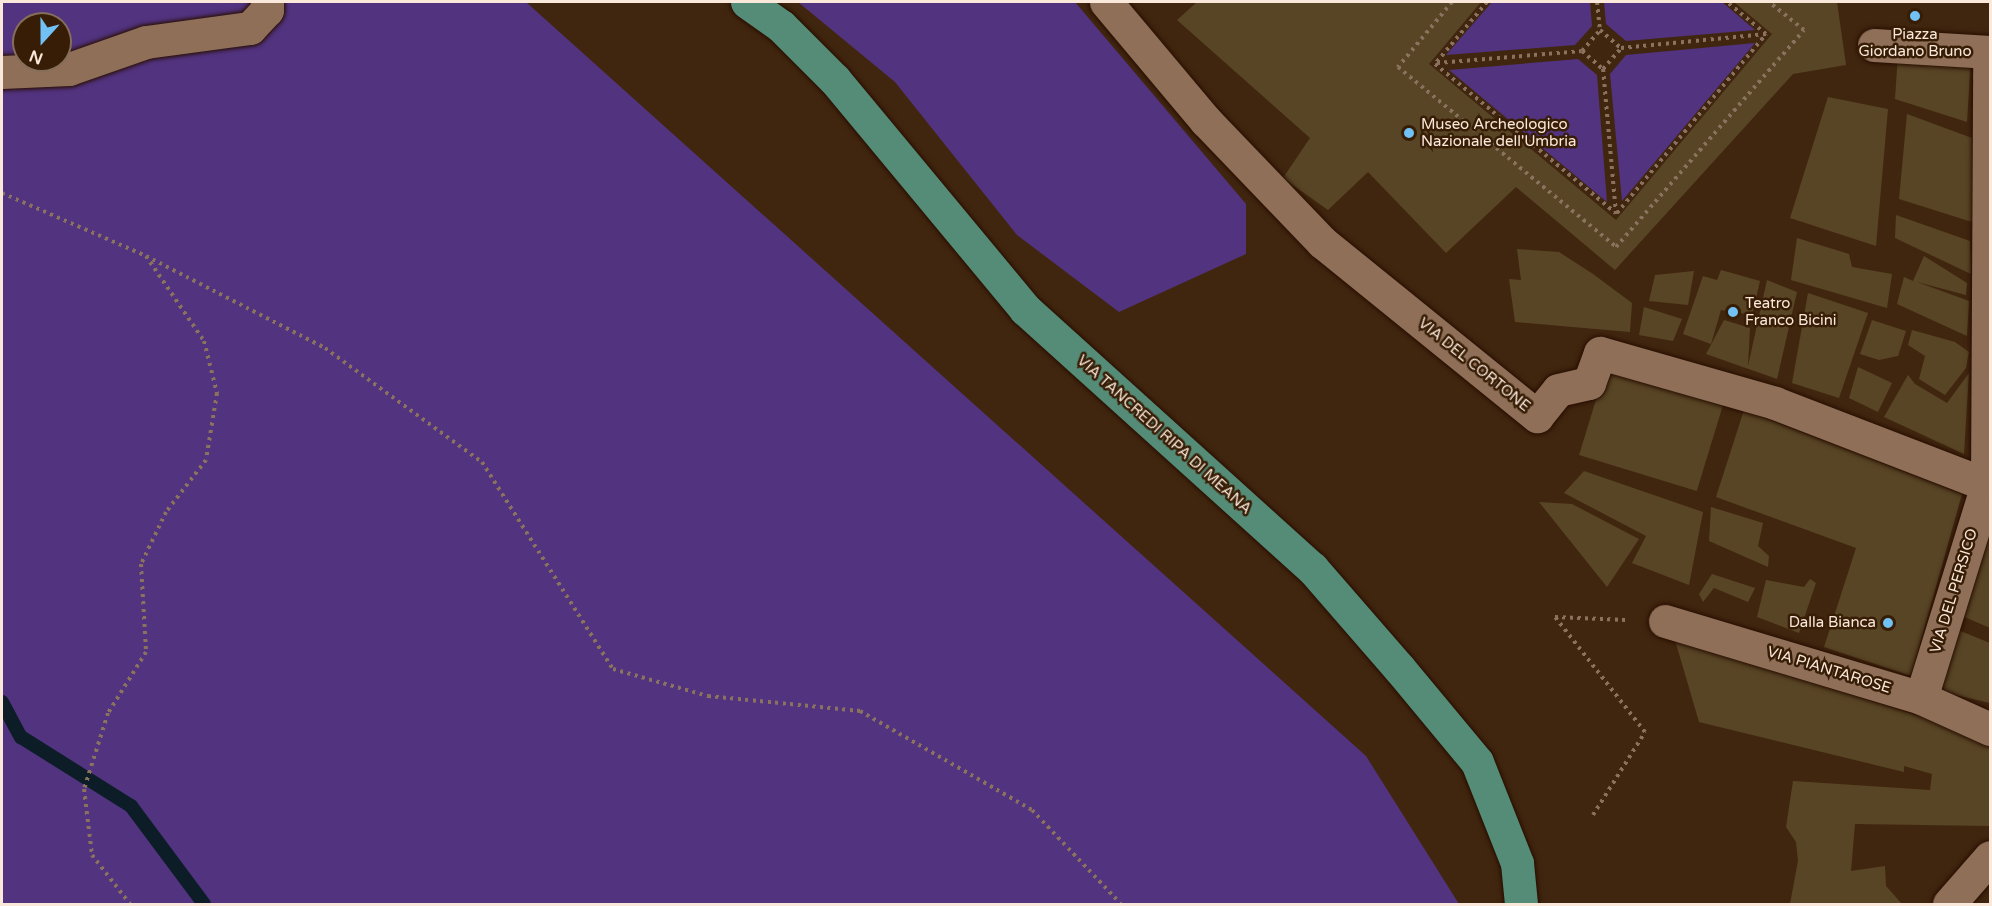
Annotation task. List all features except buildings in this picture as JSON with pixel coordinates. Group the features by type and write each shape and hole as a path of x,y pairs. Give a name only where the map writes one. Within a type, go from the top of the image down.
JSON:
{"main road":[{"name":"VIA TANCREDI RIPA DI MEANA","path":"747,2 781,26 834,80 1025,309 1312,568 1399,668 1477,762 1516,863 1521,904"}],"street":[{"path":"2,72 69,69 146,42 250,28 267,9 267,2"},
{"name":"VIA DEL CORTONE","path":"1106,2 1206,121 1322,242 1538,416 1558,390 1589,383 1600,353 1775,404 1989,485"},
{"path":"1874,45 1990,52"},
{"name":"VIA DEL PERSICO","path":"1921,698 1989,485 1990,52"},
{"name":"VIA PIANTAROSE","path":"1665,621 1921,698 1990,729"},
{"path":"1949,904 1990,857"}],"path":[{"path":"1452,2 1398,67 1616,247 1804,30 1769,2"},
{"path":"1435,64 1487,2"},
{"path":"1597,2 1600,30 1621,48"},
{"path":"1727,2 1766,34"},
{"path":"1435,64 1582,51 1600,30"},
{"path":"1616,214 1691,127 1766,34"},
{"path":"1603,69 1621,48 1766,34"},
{"path":"1582,51 1603,69 1616,214"},
{"path":"1435,64 1616,214"},
{"path":"2,193 146,256 325,348 482,462 613,669 708,696 860,711 1032,810 1121,904"},
{"path":"130,904 92,855 84,789 108,713 147,652 141,564 166,512 206,460 217,393 204,340 146,256"},
{"path":"1593,815 1645,732 1555,617 1665,621"}],"shaded area":[{"path":"2,2 526,2 1366,756 1459,904 2,904"},
{"path":"798,2 1075,2 1246,204 1246,254 1119,312 1017,235 895,82"},
{"path":"1492,2 1590,2 1592,26 1575,45 1446,55"},
{"path":"1604,2 1722,2 1755,30 1626,41 1606,24"},
{"path":"1755,43 1622,201 1610,74 1626,55"},
{"path":"1578,59 1597,75 1607,202 1449,70"}],"waterway":[{"path":"2,702 21,737 131,806 204,904"}],"place":[{"name":"Piazza Giordano Bruno","path":"1915,16"},
{"name":"Museo Archeologico Nazionale dell'Umbria","path":"1409,133"},
{"name":"Teatro Franco Bicini","path":"1733,312"},
{"name":"Dalla Bianca","path":"1888,623"}]}
